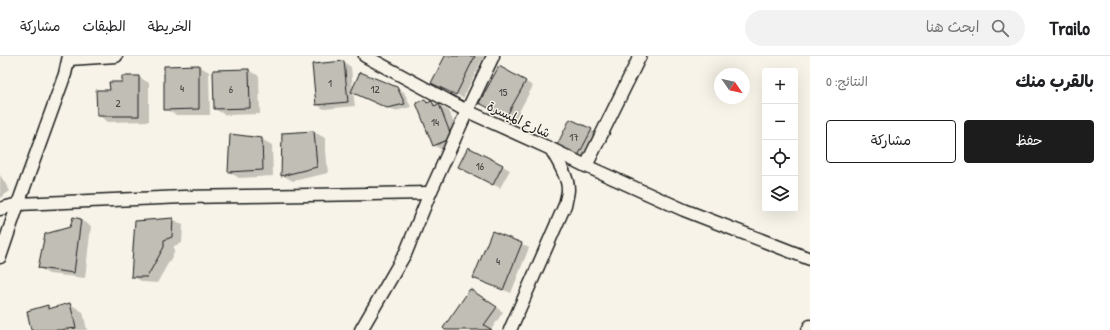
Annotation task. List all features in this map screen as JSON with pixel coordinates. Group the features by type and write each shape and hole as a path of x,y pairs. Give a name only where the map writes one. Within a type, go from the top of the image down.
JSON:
{"street":[{"path":"0,257 51,115 65,74 69,57 116,56"},
{"name":"شارع الميسرة","path":"366,56 467,111 551,149 558,162 565,176 568,189 564,205 510,330"},
{"path":"361,330 406,252 430,193 493,56"},
{"path":"586,166 640,56"},
{"path":"551,149 684,210 810,259"},
{"path":"0,209 18,204 184,197 430,193"},
{"path":"808,330 810,326"}],"building":[{"path":"445,56 475,56 456,95 431,83"},
{"path":"344,61 348,102 316,105 312,64"},
{"path":"199,65 199,109 164,110 164,66"},
{"path":"499,66 526,81 506,117 479,103"},
{"path":"249,69 250,108 214,109 213,70"},
{"path":"360,72 397,87 405,104 387,108 351,92"},
{"path":"122,76 139,76 139,116 97,116 96,90 110,90 109,82 122,82"},
{"path":"425,99 427,103 432,101 434,106 439,104 452,138 433,146 416,103"},
{"path":"570,119 592,129 578,156 557,145"},
{"path":"314,131 317,167 281,176 282,133"},
{"path":"230,134 262,138 263,170 228,172"},
{"path":"468,147 503,165 493,185 458,167"},
{"path":"73,217 81,219 74,273 38,268 45,234 70,227"},
{"path":"173,218 172,237 164,240 164,247 147,277 131,277 135,221"},
{"path":"492,231 522,243 503,290 473,278"},
{"path":"470,289 497,307 484,325 492,330 445,330 443,328"},
{"path":"70,303 76,328 60,330 31,330 27,311 48,305 48,309"}]}
